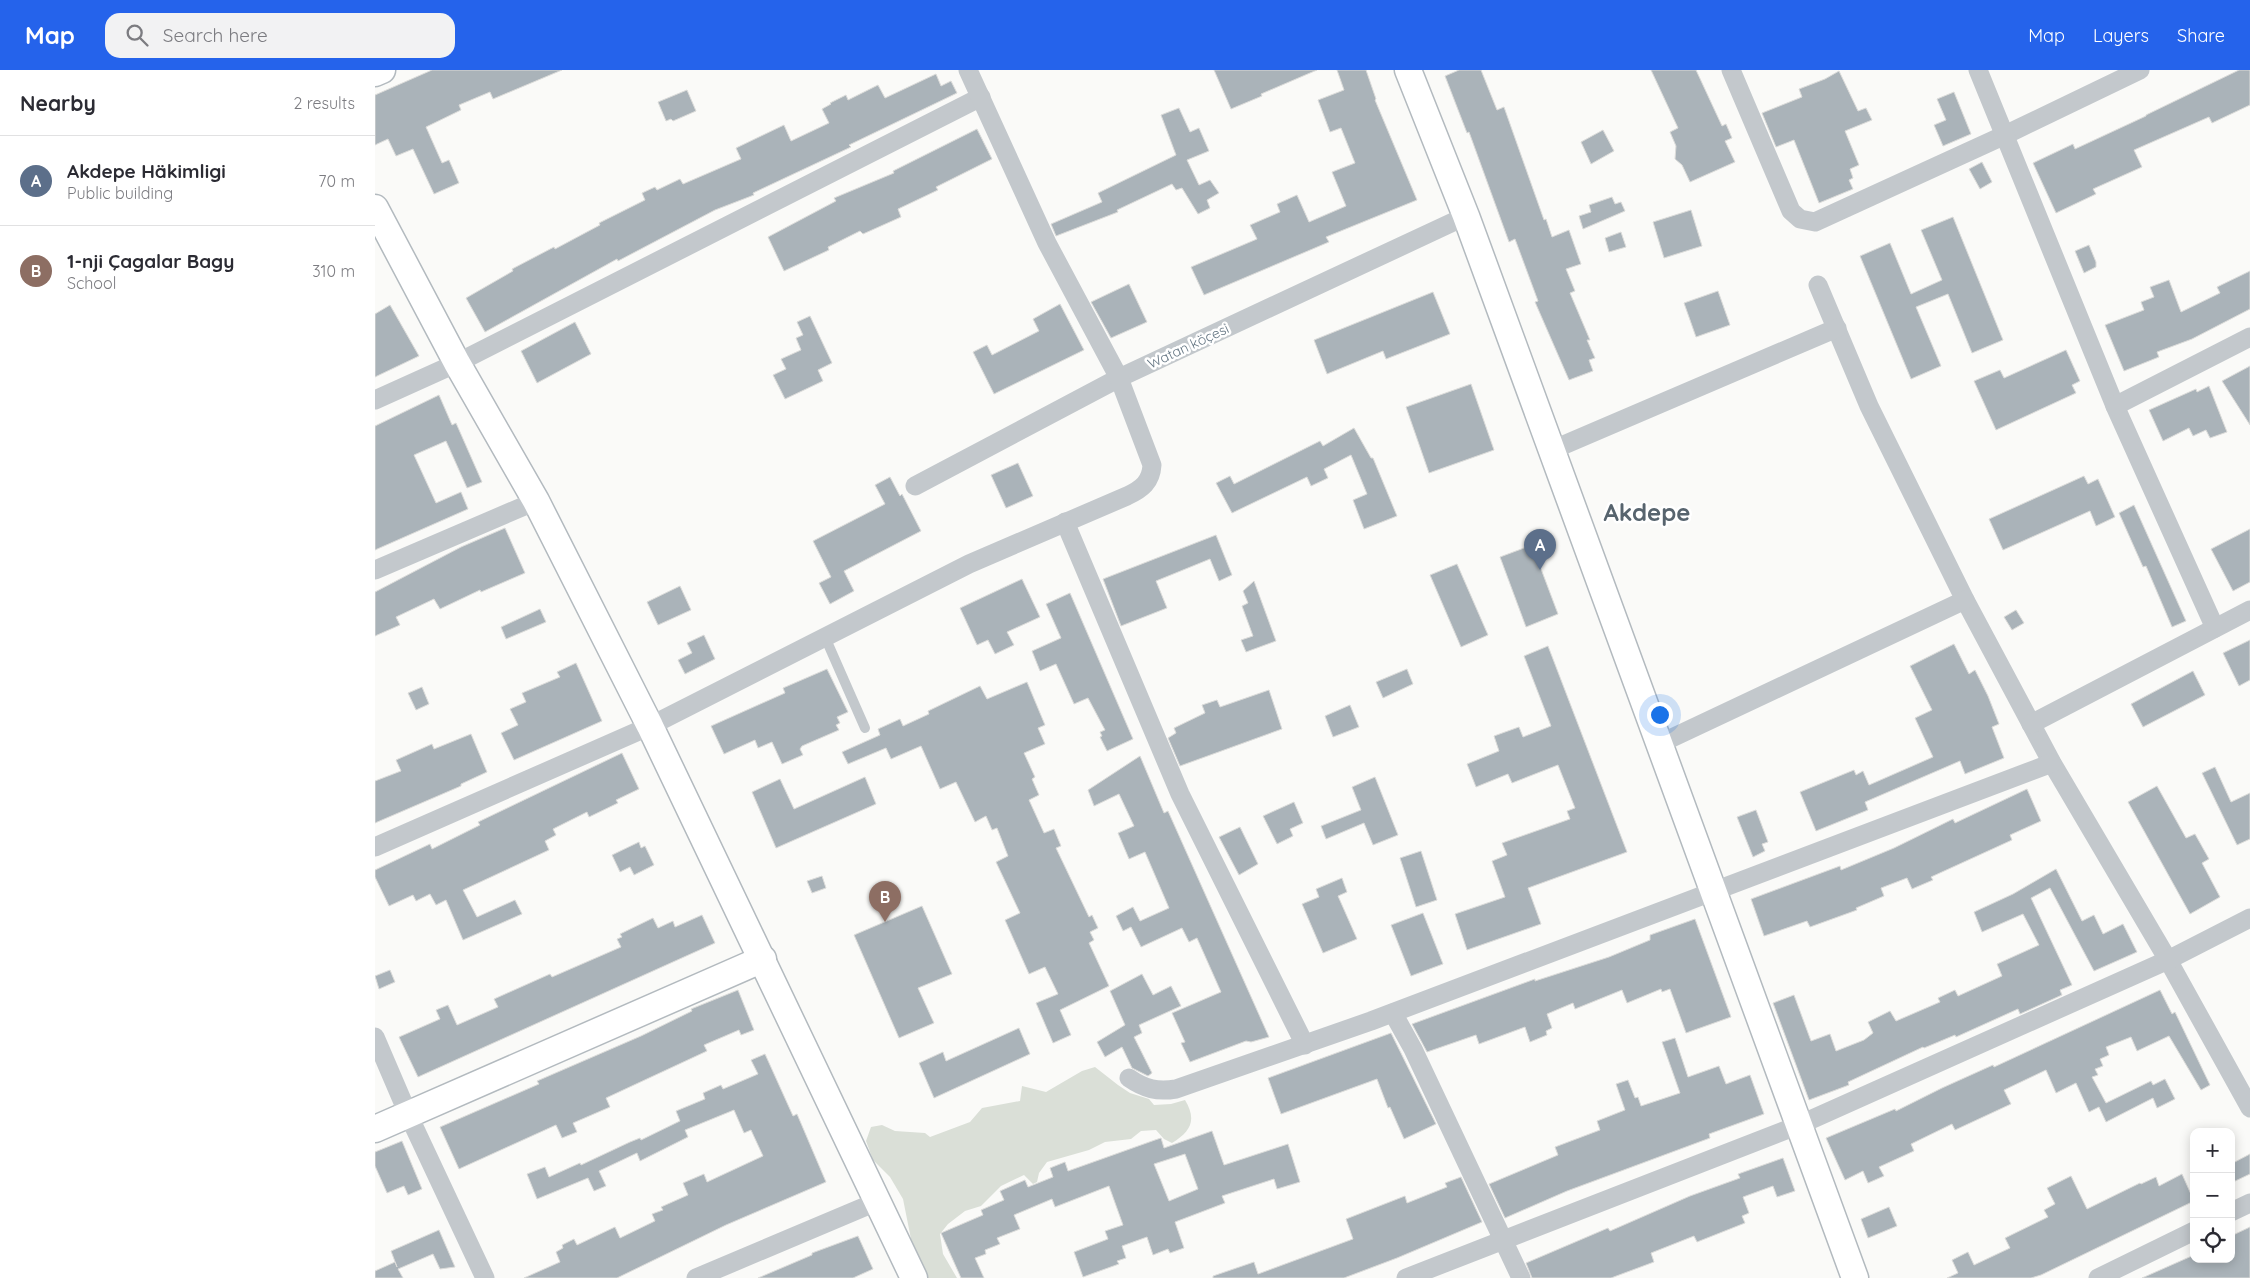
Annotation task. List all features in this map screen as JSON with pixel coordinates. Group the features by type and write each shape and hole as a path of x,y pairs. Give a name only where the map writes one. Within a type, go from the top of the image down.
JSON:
{"street":[{"path":"375,73 382,70"},
{"path":"375,847 649,726 969,564 1138,491 1145,485 1151,476 1152,465 1119,378 1047,244 968,70"},
{"path":"1408,70 1466,216 1855,1278"},
{"path":"1731,70 1791,211 1800,219 1815,222 2005,135 2140,70"},
{"path":"1978,70 2115,406 2215,628"},
{"path":"375,400 457,363 981,97"},
{"path":"375,208 457,363 537,501 763,960 876,1202 914,1278"},
{"name":"Watan köçesi","path":"915,486 1119,378 1466,216"},
{"path":"1818,285 1869,406 1965,600 2052,763 2167,960 2250,1108"},
{"path":"1552,450 1837,328"},
{"path":"2115,406 2250,337"},
{"path":"375,570 537,501"},
{"path":"1065,522 1180,794 1305,1045"},
{"path":"1659,744 1965,600"},
{"path":"2031,724 2250,610"},
{"path":"1129,1078 1145,1088 1162,1092 1177,1089 1393,1013 2052,763"},
{"path":"1406,1278 1799,1125 2167,960 2250,918"},
{"path":"375,1129 763,960"},
{"path":"1393,1013 1413,1049 1521,1278"},
{"path":"375,1037 408,1114 485,1278"},
{"path":"697,1278 876,1202"},
{"path":"2235,1210 2250,1203"},
{"path":"2098,1278 2190,1232"}],"lane":[{"path":"825,637 865,728"}],"shaded area":[{"path":"1095,1067 1130,1093 1149,1099 1154,1105 1171,1104 1185,1100 1191,1113 1188,1129 1179,1139 1172,1143 1164,1139 1156,1130 1141,1131 1131,1139 1105,1142 1089,1150 1047,1162 1039,1173 1037,1182 1033,1184 1024,1175 1001,1186 981,1206 965,1211 948,1224 940,1234 943,1254 957,1278 925,1278 914,1254 903,1199 890,1177 873,1160 866,1141 871,1127 882,1125 895,1131 925,1133 930,1137 970,1122 982,1108 1020,1101 1022,1086 1046,1092 1082,1071"}],"building":[{"path":"432,70 562,70 493,99 490,92 459,105 461,110 426,127 442,163 449,160 459,183 434,194 413,149 396,156 388,139 375,145 375,95"},
{"path":"1214,70 1317,70 1231,109"},
{"path":"1337,70 1366,70 1375,100 1417,200 1326,237 1329,242 1204,295 1191,267 1257,239 1250,225 1280,212 1277,204 1297,195 1309,222 1346,206 1332,172 1355,163 1341,128 1330,132 1318,100 1344,90"},
{"path":"1459,70 1481,70 1497,110 1504,107 1544,220 1546,219 1552,237 1569,230 1581,264 1566,269 1575,291 1570,293 1590,340 1587,340 1595,358 1589,360 1593,371 1569,380 1535,302 1538,301 1515,239 1509,242 1469,132 1467,133 1445,76"},
{"path":"1651,70 1696,70 1722,126 1726,124 1732,138 1725,141 1735,162 1690,182 1682,165 1675,159 1676,146 1670,132 1678,128"},
{"path":"2239,70 2250,70 2250,105 2212,123 2209,117 2134,150 2142,167 2093,189 2096,194 2056,213 2033,163 2073,144 2075,149"},
{"path":"1839,71 1858,111 1866,108 1872,120 1845,131 1859,165 1850,169 1853,178 1849,180 1853,189 1819,203 1794,140 1776,147 1762,113 1802,97 1799,89 1825,79"},
{"path":"936,74 941,86 951,81 957,93 849,145 851,147 753,193 754,195 715,210 618,261 617,259 485,332 466,298 513,271 512,269 554,247 555,249 600,225 599,223 645,200 642,193 655,187 657,190 680,179 683,184 741,159 736,148 784,125 791,141 829,123 822,109 846,95 848,100 878,85 885,98"},
{"path":"687,90 696,111 673,121 671,119 666,121 658,102"},
{"path":"1954,92 1971,134 1943,146 1934,125 1946,120 1937,99"},
{"path":"1179,108 1190,132 1199,128 1209,151 1187,160 1199,185 1210,180 1219,193 1207,200 1210,208 1198,214 1182,188 1176,190 1172,184 1117,210 1118,212 1056,236 1051,224 1102,202 1098,193 1176,155 1161,115"},
{"path":"977,129 992,159 936,187 938,190 898,209 901,217 863,234 860,231 828,247 829,250 784,271 768,237 836,201 834,198 894,173 893,171"},
{"path":"1603,130 1614,151 1591,164 1581,142"},
{"path":"1982,162 1992,182 1980,189 1969,169"},
{"path":"1612,197 1615,204 1621,202 1625,211 1583,229 1579,216 1591,212 1589,205"},
{"path":"1691,210 1702,246 1664,258 1653,222"},
{"path":"1953,217 2003,340 1972,353 1948,294 1916,307 1941,366 1911,379 1860,256 1890,243 1911,294 1942,280 1921,230"},
{"path":"1621,232 1626,247 1609,252 1605,238"},
{"path":"2089,245 2096,262 2096,267 2084,273 2075,251"},
{"path":"2250,271 2250,309 2192,339 2157,352 2159,357 2124,371 2105,325 2144,310 2141,302 2154,297 2150,287 2169,280 2181,312 2220,293 2217,287"},
{"path":"1129,284 1147,322 1111,338 1091,302"},
{"path":"1718,291 1730,325 1696,337 1684,303"},
{"path":"1433,292 1450,334 1386,359 1383,351 1327,374 1314,340"},
{"path":"1060,304 1084,350 994,394 973,352 987,345 992,355 1039,331 1033,319"},
{"path":"390,305 419,356 375,377 375,314"},
{"path":"810,316 832,363 818,370 823,381 785,399 773,375 786,369 781,359 801,350 796,338 803,335 797,322"},
{"path":"575,322 591,354 537,383 521,351"},
{"path":"2066,350 2080,381 2072,385 2076,393 1996,430 1974,381 2000,370 2004,378"},
{"path":"2250,366 2250,425 2222,381"},
{"path":"1471,384 1494,450 1429,473 1406,407"},
{"path":"2209,386 2227,432 2210,438 2206,430 2193,436 2189,428 2163,441 2149,410 2196,389 2197,392"},
{"path":"439,395 452,425 456,423 482,482 467,488 446,441 414,455 436,503 461,492 468,509 375,550 375,426"},
{"path":"1354,428 1371,458 1373,458 1397,516 1364,529 1353,500 1367,494 1351,455 1324,469 1328,478 1311,486 1307,477 1232,513 1216,483 1230,476 1234,484 1320,441 1323,446"},
{"path":"1018,463 1033,496 1006,508 991,475"},
{"path":"2084,476 2088,484 2098,479 2115,517 2096,526 2090,511 2003,550 1989,519"},
{"path":"890,477 900,496 902,494 921,531 844,571 854,591 830,604 819,583 831,577 813,541 885,504 875,485"},
{"path":"2134,505 2186,621 2172,627 2146,566 2143,567 2119,513"},
{"path":"505,528 525,573 481,592 480,590 440,609 434,599 396,617 400,625 375,636 375,592 461,547"},
{"path":"2250,529 2250,582 2233,591 2211,549"},
{"path":"1216,535 1232,575 1219,581 1210,559 1156,581 1167,608 1121,626 1103,579"},
{"path":"1532,545 1558,614 1526,627 1500,557"},
{"path":"1457,564 1488,635 1461,647 1430,575"},
{"path":"1022,579 1040,617 1007,632 1014,645 995,654 988,640 977,645 960,608"},
{"path":"1254,581 1276,641 1246,652 1241,640 1253,636 1242,606 1248,603 1243,591"},
{"path":"680,586 691,610 658,625 647,602"},
{"path":"1070,593 1133,739 1107,751 1100,737 1102,736 1100,732 1105,730 1088,698 1074,704 1056,664 1040,671 1032,651 1061,638 1046,604"},
{"path":"540,609 546,622 506,639 501,627"},
{"path":"2016,610 2024,623 2012,630 2004,617"},
{"path":"704,635 715,659 685,674 678,660 692,653 687,643"},
{"path":"2250,640 2250,680 2239,686 2223,653"},
{"path":"1954,644 1969,674 1975,670 1988,696 1999,724 1992,727 2004,758 1965,774 1960,761 1865,802 1868,810 1816,831 1800,792 1854,770 1856,775 1863,771 1869,785 1933,757 1915,718 1932,710 1910,666"},
{"path":"1548,646 1627,852 1528,888 1541,924 1467,950 1455,914 1505,897 1492,861 1507,855 1502,843 1570,819 1567,811 1575,808 1558,765 1512,783 1508,774 1476,787 1467,764 1499,751 1494,736 1519,727 1523,737 1551,726 1524,656"},
{"path":"576,663 602,721 514,760 501,733 518,725 510,709 526,702 522,693 560,677 557,672"},
{"path":"827,669 848,712 837,717 840,723 836,725 839,730 802,746 800,749 803,755 782,764 772,742 758,748 755,740 724,754 711,726 785,693 783,688"},
{"path":"1407,669 1413,684 1383,698 1376,682"},
{"path":"2193,671 2205,695 2143,727 2131,704"},
{"path":"1027,682 1045,725 1038,728 1045,744 1024,753 1035,777 1032,779 1039,795 1029,800 1044,833 1054,829 1061,846 1056,848 1089,917 1092,915 1098,928 1090,932 1094,940 1089,943 1109,986 1060,1010 1071,1035 1053,1043 1036,1003 1058,994 1045,967 1029,974 1005,920 1020,913 996,862 1008,856 997,828 992,830 986,816 975,822 956,782 940,789 921,746 891,759 886,748 848,764 842,752 880,735 878,729 900,719 903,726 929,714 928,711 980,686 987,699"},
{"path":"422,687 429,704 416,710 408,693"},
{"path":"1269,690 1282,729 1180,766 1168,738 1176,733 1174,728 1205,713 1202,705 1217,700 1220,707"},
{"path":"1350,705 1359,727 1333,737 1325,716"},
{"path":"471,734 487,772 461,784 461,786 375,823 375,781 401,771 396,760 432,744 434,749"},
{"path":"622,753 639,789 616,800 618,803 589,817 587,812 553,829 556,835 545,841 549,850 463,890 477,917 515,900 522,914 463,940 446,900 436,905 430,894 416,901 413,895 389,906 375,877 375,870 430,844 432,849 480,825 478,822"},
{"path":"1140,756 1164,813 1168,811 1269,1037 1251,1042 1246,1041 1190,1062 1181,1043 1185,1042 1172,1013 1221,992 1197,938 1189,942 1182,928 1141,947 1131,927 1123,931 1116,916 1133,907 1140,921 1169,908 1145,852 1129,859 1118,833 1134,826 1119,794 1094,806 1088,790"},
{"path":"2215,767 2231,802 2250,793 2250,839 2237,845 2202,773"},
{"path":"865,777 876,804 776,848 752,792 780,779 794,809"},
{"path":"1375,777 1398,835 1373,845 1364,823 1326,839 1321,826 1361,810 1352,787"},
{"path":"2157,786 2186,838 2195,834 2209,859 2202,863 2220,897 2190,914 2128,802"},
{"path":"2027,789 2041,821 2010,835 2012,840 1931,877 1933,880 1912,889 1907,878 1881,888 1884,896 1856,908 1857,910 1810,927 1807,921 1764,936 1751,899 1840,866 1841,870 1894,848 1953,819 1955,823"},
{"path":"1294,802 1303,823 1290,829 1293,836 1277,844 1263,816"},
{"path":"1756,810 1768,842 1762,844 1765,851 1753,857 1737,817"},
{"path":"1240,827 1258,864 1239,875 1219,837"},
{"path":"639,842 641,848 645,846 654,865 634,875 630,867 620,872 612,855"},
{"path":"1421,851 1437,900 1416,907 1400,858"},
{"path":"2056,869 2082,921 2094,915 2103,934 2123,924 2137,952 2094,971 2050,888 2031,898 2072,985 2060,990 2062,995 2020,1014 2018,1009 1956,1037 1955,1035 1923,1047 1848,1082 1849,1085 1809,1100 1773,1003 1794,995 1811,1041 1830,1034 1836,1051 1864,1040 1873,1033 1868,1022 1890,1011 1896,1021 1940,1002 1938,998 1955,990 1958,996 2002,976 1997,964 2039,945 2023,914 1982,932 1974,912 2013,894"},
{"path":"822,876 826,888 812,893 807,881"},
{"path":"1342,878 1347,892 1338,896 1357,939 1323,953 1302,904 1319,897 1316,889"},
{"path":"922,906 952,974 918,988 934,1023 899,1038 854,935"},
{"path":"1423,913 1443,964 1411,976 1391,925"},
{"path":"702,915 715,943 418,1077 399,1037 440,1019 436,1010 448,1005 457,1025 498,1007 494,999 550,974 552,977 621,947 617,939 622,937 620,934 653,918 658,928 673,921 675,927"},
{"path":"1695,919 1731,1017 1686,1033 1670,989 1662,992 1661,989 1627,1003 1622,990 1575,1009 1573,1003 1547,1014 1552,1028 1546,1031 1547,1035 1530,1042 1525,1027 1479,1044 1476,1035 1427,1052 1412,1024 1535,979 1535,981 1609,957 1650,940 1650,935"},
{"path":"390,970 395,982 379,989 375,976"},
{"path":"1142,974 1153,995 1171,986 1181,1006 1139,1025 1142,1033 1134,1037 1152,1073 1148,1076 1132,1068 1122,1047 1105,1057 1097,1042 1125,1025 1110,991"},
{"path":"738,990 754,1030 741,1035 739,1030 704,1045 707,1051 606,1098 610,1107 573,1123 577,1132 562,1138 556,1125 459,1169 440,1127 539,1084 537,1081 641,1036 692,1011 691,1009"},
{"path":"2160,990 2172,1014 2175,1012 2210,1085 2201,1090 2169,1036 2137,1051 2131,1037 2106,1047 2109,1055 2100,1059 2103,1066 2095,1069 2098,1075 2092,1077 2106,1103 2151,1081 2153,1085 2165,1079 2175,1099 2157,1108 2153,1098 2106,1122 2099,1107 2089,1112 2076,1083 2056,1093 2046,1070 2004,1090 2011,1104 1955,1130 1952,1124 1911,1144 1914,1151 1879,1167 1884,1176 1868,1183 1863,1171 1845,1180 1826,1138 1895,1109 1896,1111 1942,1088 1993,1065 1994,1067"},
{"path":"1019,1028 1030,1054 934,1098 919,1063 943,1052 946,1061"},
{"path":"1391,1033 1436,1124 1404,1139 1390,1107 1388,1108 1377,1079 1281,1114 1268,1078"},
{"path":"1675,1038 1688,1077 1719,1066 1726,1084 1750,1075 1764,1114 1709,1134 1710,1138 1567,1191 1505,1218 1489,1184 1558,1155 1555,1147 1600,1130 1597,1121 1625,1110 1616,1084 1628,1080 1635,1098 1638,1097 1641,1106 1680,1093 1662,1042"},
{"path":"765,1054 793,1116 797,1114 826,1182 726,1225 617,1278 524,1278 560,1262 556,1252 563,1248 562,1245 574,1239 577,1245 615,1227 620,1238 655,1221 652,1214 663,1210 661,1207 688,1195 683,1183 704,1174 707,1182 763,1156 751,1130 744,1133 734,1110 685,1130 688,1137 640,1161 637,1153 599,1171 606,1186 594,1191 588,1178 537,1199 527,1174 545,1167 549,1177 580,1163 581,1165 630,1142 640,1138 641,1140 680,1121 676,1111 705,1099 703,1093 721,1085 723,1089 758,1074 751,1060"},
{"path":"1212,1131 1224,1165 1288,1144 1300,1182 1277,1189 1274,1179 1222,1196 1225,1203 1175,1222 1184,1248 1170,1253 1168,1249 1153,1255 1147,1237 1122,1246 1126,1258 1117,1261 1119,1264 1083,1277 1074,1252 1108,1239 1105,1231 1123,1225 1109,1186 1055,1207 1052,1199 1014,1215 1020,1229 997,1238 1000,1244 985,1250 986,1254 975,1258 984,1278 961,1278 941,1233 983,1215 981,1210 1004,1200 1000,1191 1025,1180 1028,1187 1053,1177 1050,1168 1065,1162 1068,1171 1161,1138 1164,1148","holes":["1185,1154 1198,1189 1169,1201 1154,1164"]},
{"path":"402,1141 422,1189 408,1195 404,1186 387,1193 375,1166 375,1152"},
{"path":"2250,1154 2250,1174 2235,1181 2235,1162"},
{"path":"1783,1158 1795,1191 1777,1197 1773,1186 1743,1197 1749,1213 1742,1216 1745,1223 1697,1242 1694,1236 1651,1253 1654,1262 1611,1278 1532,1278 1526,1263 1608,1228 1610,1231 1690,1196 1740,1178 1738,1174"},
{"path":"2182,1174 2190,1192 2190,1203 2041,1275 2031,1278 1947,1278 1958,1273 1952,1260 1968,1252 1974,1265 2010,1248 2005,1238 2048,1217 2044,1210 2055,1204 2047,1188 2071,1176 2087,1209 2156,1177 2159,1186"},
{"path":"1461,1177 1482,1222 1397,1258 1344,1278 1213,1278 1213,1276 1254,1262 1258,1274 1353,1239 1346,1219 1405,1196 1407,1203 1447,1187 1445,1183"},
{"path":"1889,1207 1897,1226 1868,1238 1861,1219"},
{"path":"2250,1227 2250,1278 2142,1278 2190,1257 2190,1263 2235,1263 2235,1234"},
{"path":"439,1230 455,1267 440,1269 433,1254 398,1269 403,1278 375,1278 375,1271 395,1262 397,1267 391,1251"},
{"path":"858,1236 873,1269 853,1278 758,1278 812,1255 812,1253"}],"place":[{"name":"Akdepe Häkimligi","path":"1540,570"},
{"name":"1-nji Çagalar Bagy","path":"885,922"}],"district":[{"name":"Akdepe","path":"1647,512"}]}
